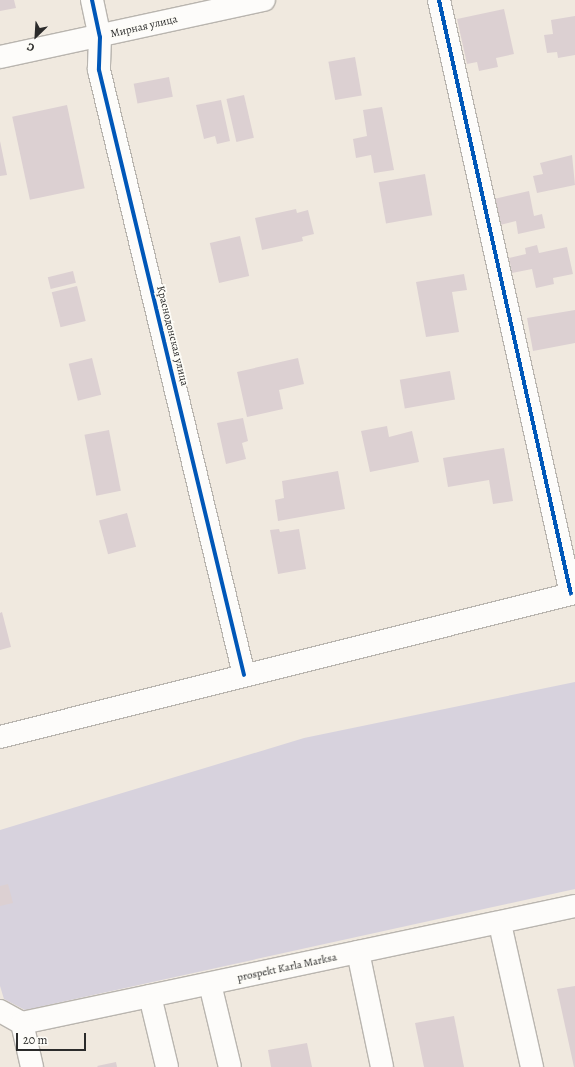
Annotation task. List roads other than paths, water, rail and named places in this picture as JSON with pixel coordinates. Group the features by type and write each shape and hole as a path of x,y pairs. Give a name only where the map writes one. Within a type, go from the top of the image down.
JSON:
{"street":[{"name":"Краснодонская улица","path":"92,0 100,37 98,70 244,675"},
{"name":"Мирная улица","path":"0,57 100,37 264,0"},
{"path":"0,737 573,594 439,0"},
{"name":"prospekt Karla Marksa","path":"22,1023 358,952 500,924 575,906"},
{"path":"500,924 532,1067"},
{"path":"358,952 382,1067"},
{"path":"210,984 230,1067"},
{"path":"150,996 167,1067"},
{"path":"0,1012 22,1023 31,1066"}]}
